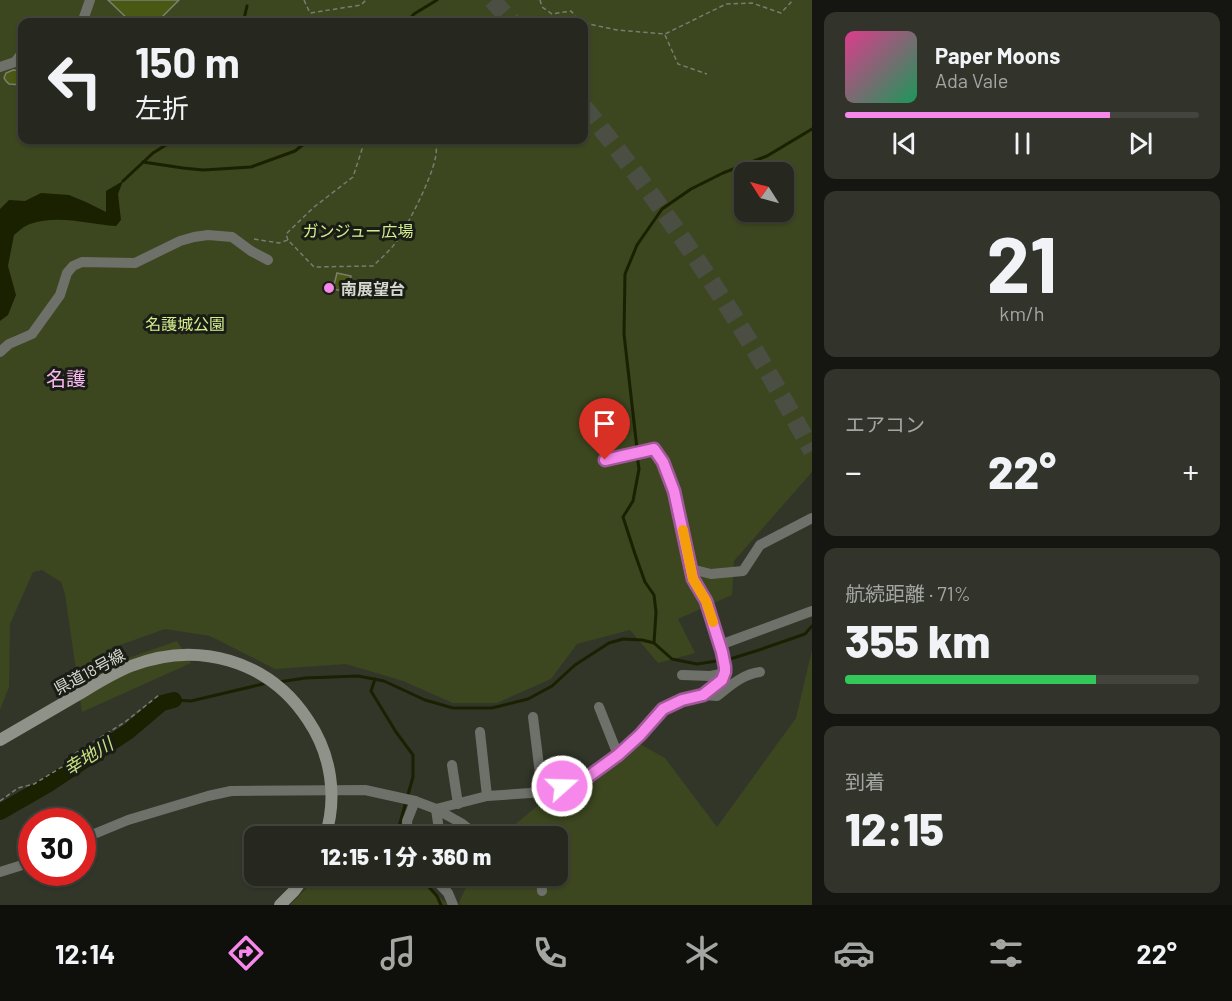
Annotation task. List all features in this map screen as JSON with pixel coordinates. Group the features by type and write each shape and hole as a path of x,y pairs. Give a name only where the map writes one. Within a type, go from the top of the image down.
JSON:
{"main road":[{"name":"県道18号線","path":"0,740 108,677 139,663 193,655 236,662 263,675 278,686 302,710 313,727 327,758 330,777 332,808 328,826"},
{"path":"280,905 298,886"}],"street":[{"path":"84,18 90,0"},
{"path":"0,67 15,62 18,58"},
{"path":"0,352 9,344 32,334 60,295 67,273 73,266 82,262 135,263 194,237 208,235 232,237 268,260"},
{"path":"605,460 654,449 663,462 674,491 693,579 706,601 725,670 722,680 703,695"},
{"path":"691,569 711,574 743,571 760,545 812,518"},
{"path":"721,649 812,611"},
{"path":"682,675 711,676 725,670"},
{"path":"436,809 487,796 530,793 581,782 618,755 663,709 682,700 703,695 717,696 750,673 760,672"},
{"path":"599,707 618,755"},
{"path":"533,717 542,790"},
{"path":"480,732 487,796"},
{"path":"452,765 458,804"},
{"path":"96,833 128,820 231,791 365,790 414,800 436,809 465,826"},
{"path":"407,826 414,800"},
{"path":"436,809 438,826"},
{"path":"0,872 18,866"},
{"path":"441,886 448,893 453,905"},
{"path":"542,886 542,891"}],"path":[{"path":"304,0 310,13 361,5 366,0"},
{"path":"540,0 542,7 552,14 571,11 577,18"},
{"path":"588,24 617,30 665,34 726,4 752,3 781,13 794,0"},
{"path":"665,34 678,64 707,74"},
{"path":"364,144 353,177 314,207 286,234 288,240 314,267 373,266 396,243 423,193 433,166 435,144"},
{"path":"232,237 279,243 288,240"},
{"path":"0,801 18,788 34,784 70,762 76,753 125,722 159,695"}],"green space":[{"path":"0,0 812,0 812,472 734,561 732,595 678,619 695,653 658,663 630,630 577,644 551,679 497,703 453,703 403,681 346,664 275,669 210,636 165,629 106,650 114,663 177,641 191,663 82,712 65,594 61,582 42,570 33,572 10,624 9,687 0,710"},
{"path":"812,650 812,905 458,905 467,886 568,886 568,826 513,826 536,807 597,780 640,744 665,758 717,827 796,718"},
{"path":"309,886 425,886 449,905 290,905"}],"shaded area":[{"path":"123,181 118,194 121,220 116,226 73,220 51,220 28,225 14,235 8,266 16,295 8,315 0,321 0,209 9,200 25,201 41,193 69,195 106,212 106,191"}],"building":[{"path":"108,0 179,0 161,18 127,18"},
{"path":"18,71 18,85 9,84 4,78 6,73"},
{"path":"337,273 351,276 347,292 333,289"}],"waterway":[{"path":"410,18 437,0"},
{"path":"244,18 247,6"},
{"path":"637,449 624,334 625,274 637,245 662,209 691,189 723,173 767,156 812,129"},
{"path":"123,181 153,153 168,144"},
{"path":"143,162 203,170 251,167 295,151 304,144"},
{"path":"637,455 639,469 633,501 623,517 645,582 654,595 656,612 654,643"},
{"path":"279,682 305,678 358,676 384,681 425,700 453,708 492,708 528,699 552,686 575,665 609,643 623,639 654,643 672,659 697,664 730,659 759,650 805,634 812,626"},
{"path":"375,679 371,691 413,755 413,777 399,826"},
{"path":"174,700 191,701 267,683"},
{"name":"幸地川","path":"0,812 47,785 129,731 162,703 174,700"},
{"path":"428,886 441,905"}],"tunnel":[{"path":"492,0 508,18"},
{"path":"588,112 647,189 706,274 761,361 812,451"}],"slow traffic":[{"path":"683,530 693,579 706,601 713,622"}],"place":[{"name":"南展望台","path":"329,288"}],"district":[{"name":"名護","path":"66,378"}],"route":[{"path":"562,786 581,782 618,755 663,709 682,700 703,695 722,680 725,672 722,652 706,601 693,579 674,491 663,462 654,449 605,460"}],"park label":[{"name":"ガンジュー広場","path":"358,230"},
{"name":"名護城公園","path":"185,323"}]}
